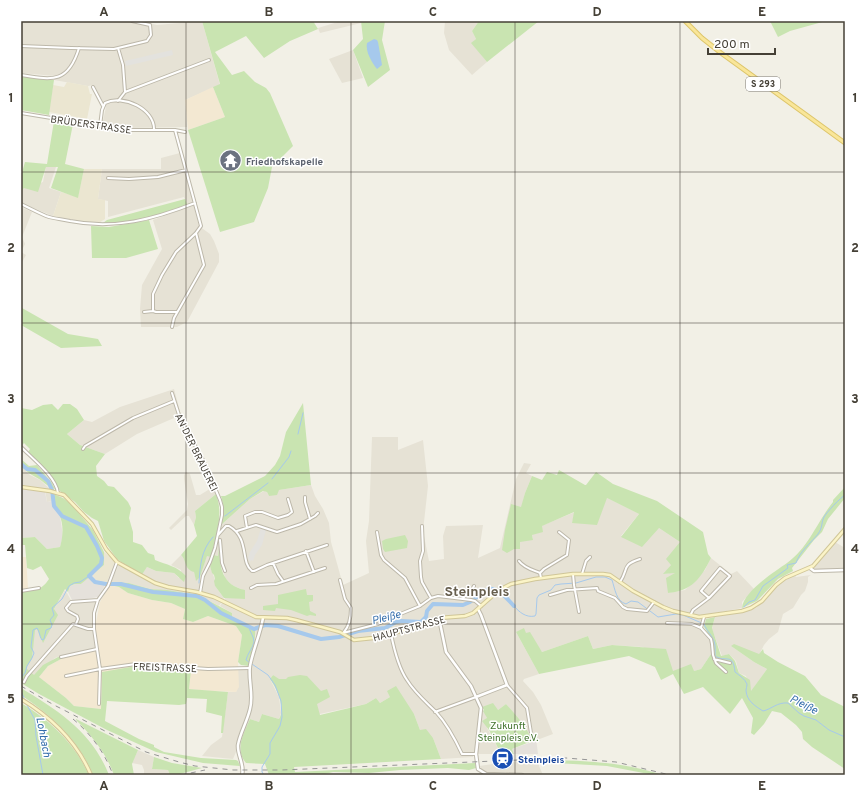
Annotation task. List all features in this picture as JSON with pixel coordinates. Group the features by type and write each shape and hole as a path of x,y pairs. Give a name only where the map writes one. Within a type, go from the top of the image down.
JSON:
{"main road":[{"name":"S 293","path":"685,21 702,38 721,53 845,143"},
{"name":"HAUPTSTRASSE","path":"21,487 50,491 69,499 92,524 106,549 117,562 155,583 168,588 200,593 214,597 249,615 262,618 287,618 343,634 354,640 391,634 423,626 439,618 465,616 479,611 481,606 505,586 518,582 573,574 607,574 633,591 673,611 690,614 704,619 751,608 762,601 782,580 810,568"},
{"path":"810,568 845,529"},
{"path":"21,698 49,718 73,745 91,775"}],"street":[{"path":"21,46 118,48 147,41 151,35 150,26 132,21"},
{"path":"21,75 50,79 61,76 70,69 76,60 79,48"},
{"path":"118,48 123,65 126,92"},
{"path":"118,100 126,92 209,60"},
{"path":"93,87 103,106 100,126"},
{"path":"103,106 108,101 118,100 137,105 151,117 154,124 154,130"},
{"name":"BRÜDERSTRASSE","path":"21,113 124,130 175,130 186,132"},
{"path":"153,311 153,294 162,275 176,252 196,233 201,226 175,130"},
{"path":"108,178 129,179 158,177 186,170"},
{"path":"21,204 55,218 75,222 119,224 151,218 195,203"},
{"path":"172,327 177,312 204,265 196,233"},
{"path":"144,312 177,312"},
{"name":"AN DER BRAUEREI","path":"172,393 180,418 203,460 222,507 222,515 216,541 210,562 203,576 200,593"},
{"path":"83,449 133,418 174,401"},
{"path":"21,447 46,471 57,487 57,493"},
{"path":"306,497 305,502 310,519"},
{"path":"247,528 246,516 255,512 262,512 278,518 288,515 292,512 288,499"},
{"path":"237,531 256,525 277,532 301,524 318,513"},
{"path":"217,536 226,526 229,526 237,531 249,569 252,571 326,545"},
{"path":"422,526 423,551 420,561 421,577 422,582 431,598"},
{"path":"377,532 381,555 384,560 405,578 420,606"},
{"path":"540,573 544,569 567,556 569,540 560,532"},
{"path":"216,541 220,541 222,563 225,571"},
{"path":"306,551 314,572"},
{"path":"582,574 586,561 590,557"},
{"path":"620,583 627,566 630,563 640,559"},
{"path":"519,561 525,566 540,573"},
{"path":"99,704 100,669 94,629 94,613 98,600 110,582 117,562"},
{"path":"273,563 283,582"},
{"path":"251,588 258,585 276,584 325,568"},
{"path":"690,614 709,598 730,576 720,568 701,591 709,598"},
{"path":"810,568 814,571 845,570"},
{"path":"540,573 541,578"},
{"path":"573,574 574,589 579,612"},
{"path":"340,580 345,599 351,608 348,627 343,634"},
{"path":"462,599 472,590 474,586"},
{"path":"21,591 39,588"},
{"path":"550,595 574,589 597,588 598,591 615,598 623,607 627,609 647,611 654,602"},
{"path":"343,634 372,626 420,606 431,598 438,596 471,600 475,601 481,606"},
{"path":"76,624 78,619 77,616 68,611 66,608 69,604 72,602 98,600"},
{"path":"479,611 507,685 527,708 532,739"},
{"path":"242,773 238,756 238,747 251,704 250,666 253,652 261,630 262,618"},
{"path":"439,618 446,652 471,686 481,708 476,754 477,765 480,771 486,774 522,775"},
{"path":"701,628 704,619"},
{"path":"667,623 692,624 701,628 711,639 714,659 726,672"},
{"path":"24,682 27,676 73,624 88,629 94,629"},
{"path":"391,634 395,652 405,677 418,696 435,712 453,735 462,754 476,754"},
{"path":"61,657 97,649"},
{"path":"714,659 730,663"},
{"name":"FREISTRASSE","path":"66,676 136,664 208,669 250,666"},
{"path":"435,712 507,685"}],"shaded area":[{"path":"21,21 139,21 157,25 202,21 220,85 185,100 187,127 123,128 102,125 106,107 94,85 88,86 54,80 55,76 21,73"},
{"path":"341,21 361,21 361,23 320,33 318,28"},
{"path":"445,21 479,21 472,31 476,39 472,43 487,62 472,75 449,50 444,33"},
{"path":"172,50 173,55 126,66 125,61"},
{"path":"353,50 363,78 342,83 329,59"},
{"path":"67,82 88,86 90,94 92,94 87,119 49,112 53,85 64,87"},
{"path":"213,87 225,117 188,130 185,100"},
{"path":"180,153 199,226 210,234 214,241 219,254 219,262 187,322 177,327 141,327 140,309 142,285 162,249 153,220 188,207 184,197 108,217 108,201 98,199 102,169 161,169 161,158"},
{"path":"46,166 56,167 49,188 61,192 53,216 21,203 21,192 24,188 43,182"},
{"path":"84,169 102,169 98,199 105,200 105,219 97,224 53,216 61,192 78,197"},
{"path":"21,207 32,212 22,237 25,244 21,252"},
{"path":"21,252 26,255 21,264"},
{"path":"174,389 181,415 137,434 105,454 80,445 67,434 84,420 92,422 120,407"},
{"path":"372,437 398,437 398,450 423,440 428,486 423,531 429,561 444,559 443,536 446,526 483,525 478,558 500,548 516,479 524,463 531,464 526,473 532,476 525,493 520,514 533,540 532,535 541,526 575,512 572,523 607,498 639,514 621,536 659,528 680,542 671,565 664,574 676,572 668,593 685,590 705,570 711,558 731,574 737,571 754,589 742,602 742,608 706,615 703,627 713,643 715,654 711,654 701,669 694,671 673,672 643,647 612,645 593,649 588,636 542,652 526,633 516,632 539,674 524,679 523,681 533,692 541,705 553,734 537,740 536,738 531,739 506,704 498,710 482,707 487,718 487,728 501,754 479,754 473,755 473,757 441,759 433,738 420,730 414,714 390,697 380,703 376,698 366,704 292,720 273,675 270,679 279,697 281,713 279,719 262,714 259,722 250,719 233,759 202,756 211,745 222,737 228,692 236,692 238,687 238,670 248,670 256,641 255,630 232,617 232,613 220,606 226,597 245,599 245,591 232,585 225,578 219,550 218,556 214,555 221,525 250,499 264,491 267,492 269,496 279,490 311,485 329,523 331,542 343,585 369,573 366,541 369,521"},
{"path":"21,466 30,475 40,480 49,488 52,501 47,502 45,489 21,485"},
{"path":"186,472 190,474 196,495 200,495 213,487 216,494 195,511 196,517 194,525 189,516 186,516 171,530 169,528 187,510 188,504 184,479"},
{"path":"21,489 45,492 47,502 52,501 53,506 60,516 63,536 60,547 47,549 35,537 21,538"},
{"path":"261,528 266,530 262,545 253,561 251,560 250,562 248,558 257,541"},
{"path":"835,542 845,548 845,569 814,569 815,566"},
{"path":"104,552 115,561 107,582 96,580 92,574 104,565"},
{"path":"181,555 194,572 196,580 200,577 207,555 213,557 210,566 215,580 215,586 224,598 219,606 198,595 189,593 150,589 129,583 111,582 119,564 141,575 147,567 156,571 174,573 179,578 181,570 171,565"},
{"path":"21,557 26,557 28,588 21,589"},
{"path":"92,574 96,580 107,582 98,597 72,600 68,592 70,586 81,584"},
{"path":"795,575 796,577 811,575 808,577 805,591 793,608 783,614 778,632 764,645 759,655 731,646 767,669 751,692 746,676 739,673 736,661 729,654 722,656 712,629 715,617 756,608 766,599 778,584 788,577"},
{"path":"110,585 119,587 128,593 152,600 171,603 185,609 183,619 193,622 208,616 236,626 242,635 238,662 239,687 236,692 189,689 190,670 102,672 101,709 74,706 39,677 48,666 63,658 99,650 95,627 100,602"},
{"path":"65,590 72,602 98,600 94,613 94,629 97,648 55,658 34,676 26,668 32,659 33,633 35,629 37,629 43,642 54,609"},
{"path":"536,738 538,754 514,754 512,749 532,742 531,739"},
{"path":"138,750 154,757 152,769 168,770 170,775 144,775 142,765 132,763"},
{"path":"539,760 539,766 543,775 507,775 506,772 483,771 479,766 507,762"}],"green space":[{"path":"202,21 313,21 318,29 290,41 264,58 246,36 215,52 232,75 244,71 255,82 266,88 270,93 293,146 272,167 268,188 254,222 220,232 188,130 225,117 213,87 220,84"},
{"path":"361,21 385,21 382,40 390,70 368,87 353,50 363,39"},
{"path":"479,21 539,21 487,62 471,43 476,39 472,31"},
{"path":"770,21 826,21 790,31 778,37"},
{"path":"21,76 54,80 49,115 21,110"},
{"path":"54,121 73,124 65,164 84,169 78,198 51,188 58,167 46,167 38,192 24,188 21,192 21,176 25,162 47,164"},
{"path":"185,199 187,204 167,212 123,223 103,223 107,220"},
{"path":"149,220 158,249 126,258 92,258 91,226 109,227"},
{"path":"21,304 22,308 68,334 98,339 102,346 61,348 21,325"},
{"path":"303,403 311,485 279,490 277,495 269,496 267,492 263,491 250,499 221,525 223,503 221,496 225,496 265,476 275,465 280,456 286,432"},
{"path":"52,404 58,410 63,404 70,404 77,409 84,420 67,434 80,445 105,454 96,466 97,476 108,486 114,487 128,502 131,508 129,518 133,532 133,542 142,545 148,553 154,555 155,560 172,566 183,573 186,576 184,582 174,573 156,571 147,567 141,576 117,559 104,541 98,521 84,512 75,502 60,491 53,480 28,452 30,449 24,443 21,447 21,408 32,410 43,405"},
{"path":"21,459 29,466 37,465 55,489 31,475 21,466"},
{"path":"559,470 585,485 596,472 613,484 657,501 703,532 708,554 711,558 703,572 690,586 683,590 668,593 666,578 675,573 663,574 671,565 666,559 680,542 659,528 642,547 621,537 639,514 607,498 597,525 572,523 574,512 542,526 543,532 532,535 533,540 520,542 520,549 514,549 507,553 502,550 511,504 521,507 532,476 542,480 547,472 557,475"},
{"path":"845,487 845,498 828,519 822,532 792,568 793,571 778,579 757,601 742,608 748,595 753,589 795,557 801,550 833,500"},
{"path":"51,493 63,498 71,504 93,530 104,552 104,565 81,584 70,586 68,592 65,589 54,609 58,615 43,643 37,629 35,630 32,659 26,668 34,675 43,665 60,656 63,658 48,666 39,677 74,706 101,709 102,672 136,666 191,670 189,689 228,692 223,733 221,733 222,716 206,712 207,699 187,698 186,704 179,705 107,701 105,721 139,739 154,745 154,747 164,752 201,758 236,760 240,766 203,763 156,752 107,730 21,683 21,592 40,588 49,579 41,566 33,570 27,568 25,545 21,545 21,538 35,537 47,549 60,547 62,522 53,502"},
{"path":"216,494 219,510 217,533 211,557 207,556 200,577 196,581 194,572 187,567 181,555 197,536 194,525 196,517 195,511"},
{"path":"405,535 408,541 407,548 385,552 382,541"},
{"path":"219,548 220,562 224,575 231,584 237,588 245,590 245,599 224,598 215,586 214,575 210,566 214,555 218,556"},
{"path":"111,582 129,583 150,589 198,595 232,613 232,617 255,630 254,644 249,666 241,665 238,662 242,635 236,626 208,616 193,622 183,619 185,609 171,603 152,600 128,593 119,587 110,585"},
{"path":"306,589 307,595 313,595 313,601 309,602 310,611 316,614 316,616 307,616 291,610 276,608 275,611 263,610 263,606 278,604 278,595"},
{"path":"715,617 712,628 721,656 729,654 735,661 739,673 750,680 751,691 767,669 731,646 734,644 759,654 763,649 764,653 778,662 805,676 821,695 845,707 845,769 812,747 803,739 802,732 796,725 781,713 772,711 764,724 754,735 751,733 753,718 742,698 730,714 703,687 684,694 673,674 661,680 655,667 629,656 539,674 516,632 524,628 526,633 530,632 542,652 588,636 593,649 612,645 666,649 673,671 691,664 694,671 701,669 711,654 715,654 711,640 704,627 706,619"},
{"path":"273,675 279,679 286,679 288,677 300,675 307,676 321,691 327,689 330,697 317,704 320,715 366,704 376,698 380,703 390,697 387,691 396,686 414,714 420,730 426,729 433,738 441,759 294,767 295,772 475,763 476,768 469,770 448,768 369,773 333,772 321,775 269,775 265,764 246,763 242,758 240,747 250,719 259,722 262,714 279,719 281,715 282,710 280,699 270,679"},
{"path":"21,688 61,714 73,724 93,746 109,775 93,775 80,751 63,729 43,711 21,695"},
{"path":"21,703 42,717 61,734 77,753 89,775 21,775"},
{"name":"Zukunft Steinpleis e.V.","path":"493,703 498,710 506,704 528,731 532,741 512,749 514,754 501,754 489,730 482,721 487,718 482,707"},
{"path":"76,719 138,750 132,764 134,775 114,775 107,759 98,745"},
{"path":"154,757 172,763 202,768 176,775 170,775 168,770 152,769"},
{"path":"539,760 602,763 633,767 663,775 654,775 607,766 539,762"}],"water":[{"path":"374,39 378,42 382,65 377,69 369,57 367,50 367,43"}],"waterway":[{"path":"298,434 303,413"},
{"path":"272,479 289,457 291,451"},
{"name":"Pleiße","path":"21,464 27,469 35,470 48,481 52,490 54,506 62,516 86,527 102,558 101,564 89,576 95,582 121,584 153,592 197,596 205,600 221,613 254,629 265,625 278,626 321,639 339,637 358,631 385,628 401,621 421,622 426,617 427,611 433,604 463,605 470,602 488,589 496,590 506,597 514,606"},
{"path":"225,516 268,483"},
{"path":"744,607 749,602 755,600 763,586 788,568 787,565 796,563 803,551 820,532 825,515 845,495"},
{"path":"199,583 204,553 213,537"},
{"name":"Lohbach","path":"21,678 25,673 34,653 31,647 33,630 37,628 40,637 42,640 44,639 46,630 51,628 52,625 50,620 54,615 52,608 62,599 69,586 80,582 89,576"},
{"name":"Pleiße","path":"514,606 526,615 535,616 537,598 539,595 551,590 555,585 576,583 596,577 605,577 612,580 616,594 620,600 626,604 631,601 638,602 658,617 676,614 683,615 704,624 714,641 715,656 728,659 733,662 735,672 747,684 746,691 748,698 760,709 763,711 784,703 788,703 804,716 816,720 829,730 845,737"},
{"path":"249,627 254,642 246,660 268,675 275,685 281,701 282,717 280,726 270,743 270,754 262,767 262,772 264,775"},
{"name":"Lohbach","path":"21,691 24,698"},
{"name":"Lohbach","path":"27,705 35,720 36,736 43,775"}],"railway":[{"path":"21,686 54,705 146,752 195,766 233,770 282,770 566,758 616,762 670,775"},
{"path":"73,719 97,744 113,775"},
{"path":"181,775 205,770"}],"place":[{"name":"Friedhofskapelle","path":"230,161"},
{"name":"Steinpleis","path":"502,759"}],"district":[{"name":"Steinpleis","path":"477,591"}]}
